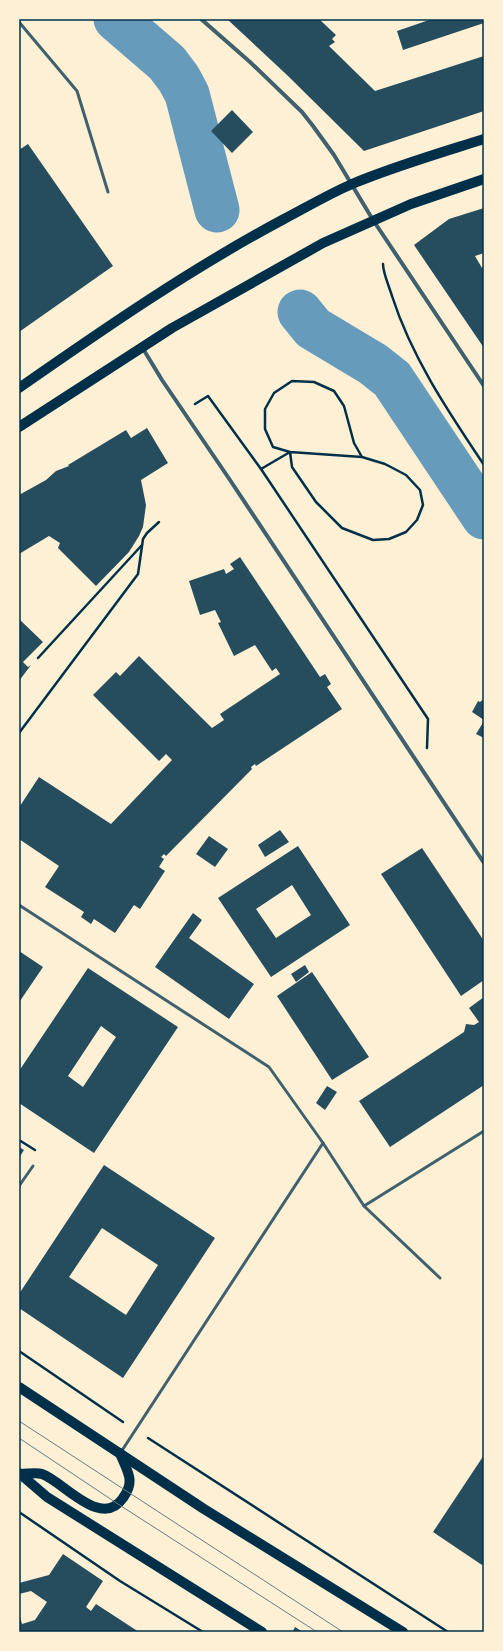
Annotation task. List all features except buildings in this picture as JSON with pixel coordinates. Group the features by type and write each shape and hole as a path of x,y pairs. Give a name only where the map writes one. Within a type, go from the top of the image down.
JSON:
{"main road":[{"path":"19,388 106,328 246,239 351,184 402,165 484,139"},
{"path":"19,427 172,328 274,270 373,220 411,204 484,179"},
{"path":"19,1386 204,1509 401,1631"},
{"path":"20,1474 41,1473 89,1505 111,1508 118,1504 130,1487 131,1480 120,1453"},
{"path":"20,1474 47,1498 262,1632"}],"street":[{"path":"201,19 250,62 302,112 334,155 373,220 484,386"},
{"path":"142,347 183,412 230,480 484,863"}],"lane":[{"path":"19,22 77,91 108,192"},
{"path":"19,905 269,1066 323,1143 364,1206 440,1278"},
{"path":"364,1206 484,1131"},
{"path":"120,1453 323,1143"},
{"path":"19,1186 33,1166"}],"path":[{"path":"395,253 382,264 400,322 416,357 436,392 484,465"},
{"path":"290,452 292,467 316,502 342,528 373,540 389,539 406,532 417,520 423,505 420,490 406,475 385,464 362,457 290,452 273,447 265,429 265,410 274,393 292,382 314,382 334,391 344,406 354,443 362,457"},
{"path":"183,412 208,396 261,469 428,719 426,777"},
{"path":"261,469 290,452"},
{"path":"19,733 138,574 143,539 147,533 160,522"},
{"path":"38,658 142,545"},
{"path":"19,1140 35,1150"},
{"path":"19,1351 136,1430 448,1632"},
{"path":"19,1512 120,1581 203,1632"}],"waterway":[{"path":"116,19 167,63 179,79 187,94 217,210"},
{"path":"300,312 313,328 373,364 392,379 484,517"}],"tram line":[{"path":"19,1421 343,1632"},
{"path":"19,1438 118,1504 317,1632"}]}
